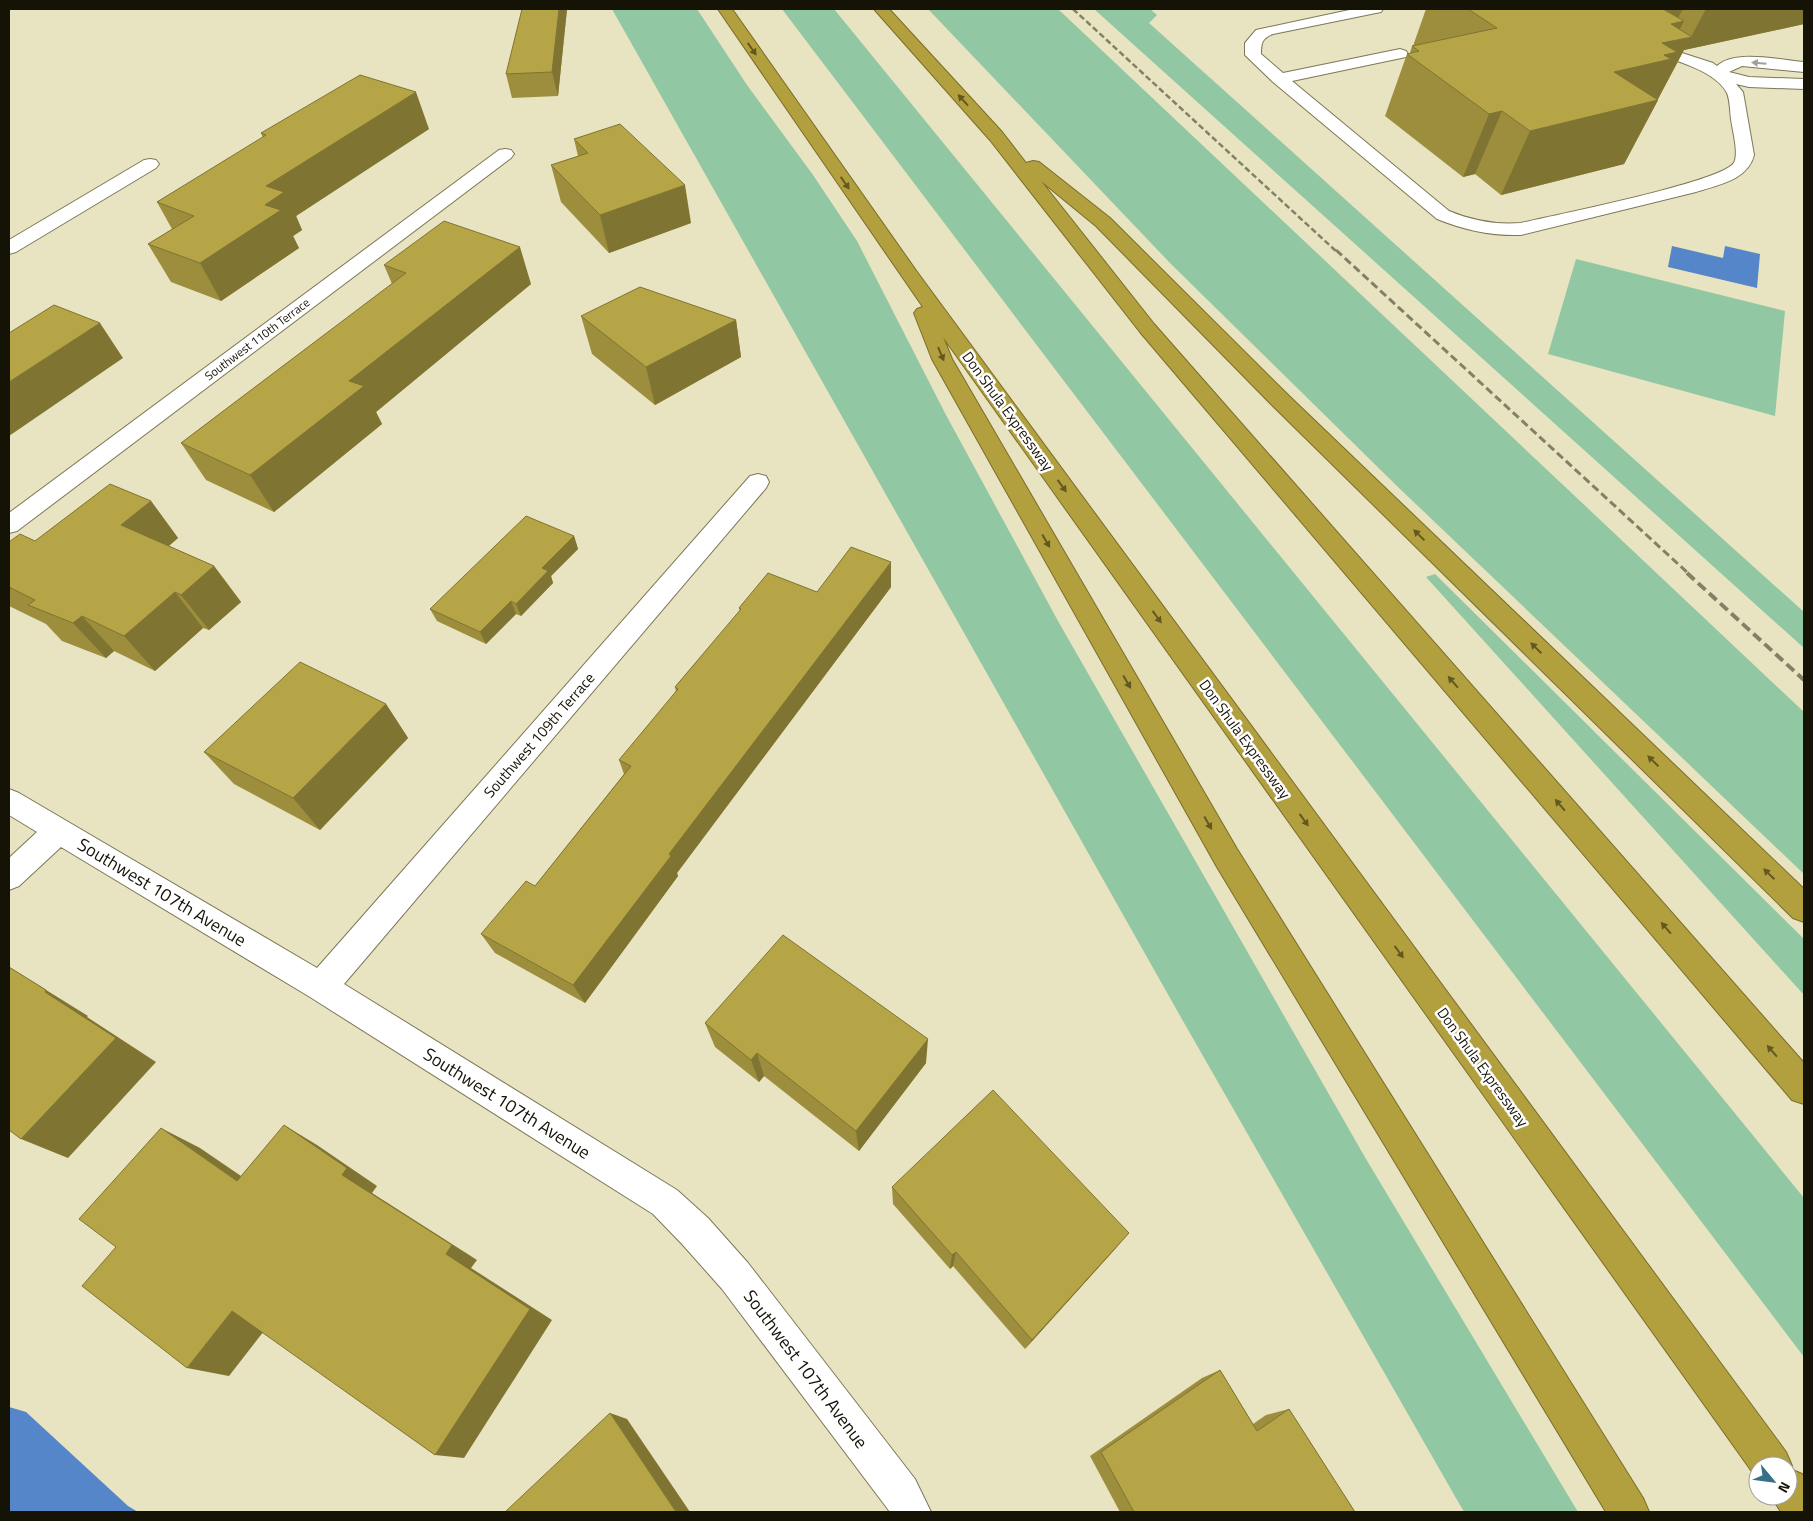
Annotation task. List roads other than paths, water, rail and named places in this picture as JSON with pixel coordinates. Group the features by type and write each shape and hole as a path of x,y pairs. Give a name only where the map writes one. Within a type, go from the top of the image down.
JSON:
{"highway":[{"name":"Don Shula Expressway","path":"725,9 910,276 1765,1456"},
{"path":"881,9 996,136 1147,328 1804,1088"},
{"path":"996,136 1102,222 1288,408 1804,908"},
{"path":"910,276 942,360 1227,858 1629,1512"}],"street":[{"path":"1376,9 1276,28 1261,34 1253,44 1253,55 1279,79 1443,215 1472,225 1513,230 1662,196 1718,180 1738,169 1743,163 1745,155 1735,92 1718,74 1707,66 1628,38"},
{"path":"1279,79 1400,54"},
{"path":"1718,74 1726,66 1741,61 1804,67"},
{"path":"1718,74 1750,82 1804,84"},
{"name":"Southwest 110th Terrace","path":"9,525 505,154"},
{"path":"9,248 150,164"},
{"name":"Southwest 109th Terrace","path":"320,987 758,482"},
{"name":"Southwest 107th Avenue","path":"9,801 320,987 665,1202 735,1276 901,1493 911,1512"},
{"path":"9,877 58,831"}],"water":[{"path":"1672,246 1723,258 1725,246 1760,254 1757,288 1668,267"},
{"path":"9,1407 26,1412 128,1506 138,1512 9,1512"}],"railway":[{"path":"1073,9 1337,252"},
{"path":"1336,250 1689,574"},
{"path":"1687,573 1804,680"}]}
